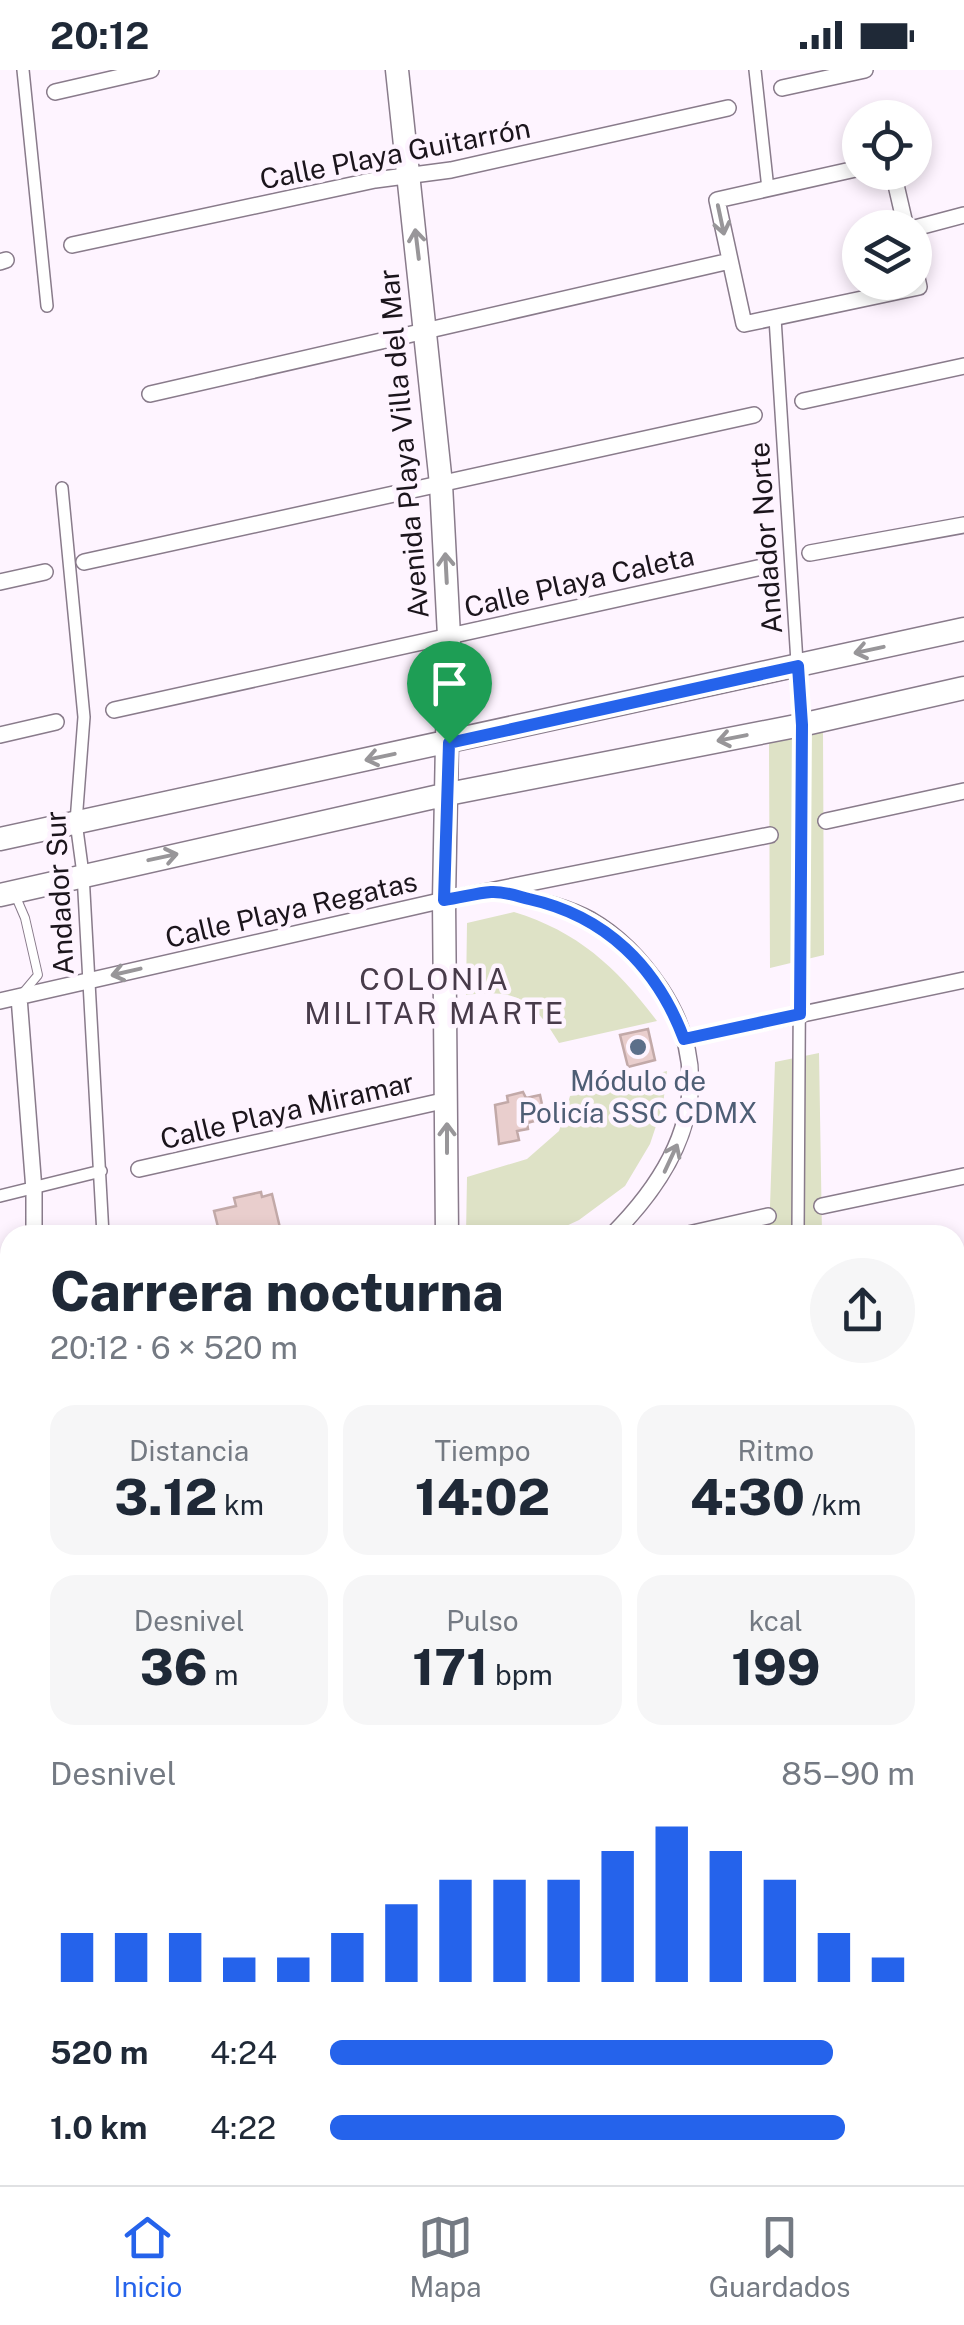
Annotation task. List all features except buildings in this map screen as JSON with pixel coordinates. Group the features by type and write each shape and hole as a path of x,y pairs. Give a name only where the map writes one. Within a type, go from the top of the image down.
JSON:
{"main road":[{"name":"Avenida Playa Villa del Mar","path":"397,70 441,484 449,636 444,900 447,1225"},
{"path":"0,840 964,629"},
{"path":"7,894 448,794 802,725 964,688"}],"street":[{"path":"23,70 46,306"},
{"path":"55,92 151,70"},
{"path":"754,70 768,189"},
{"path":"782,88 865,70"},
{"name":"Calle Playa Guitarrón","path":"72,245 375,180 451,170 728,108"},
{"path":"842,172 717,200 744,324 855,300"},
{"path":"932,223 964,215"},
{"path":"150,394 730,261"},
{"name":"Andador Norte","path":"774,318 802,725 798,1225"},
{"path":"802,402 964,366"},
{"path":"84,562 754,415"},
{"name":"Andador Sur","path":"62,488 84,717 76,822 83,874 103,1225"},
{"path":"810,553 964,525"},
{"name":"Calle Playa Caleta","path":"114,710 762,566"},
{"path":"0,582 45,572"},
{"path":"0,735 56,722"},
{"path":"826,821 964,791"},
{"name":"Calle Playa Regatas","path":"0,1001 444,900 770,835"},
{"path":"494,891 559,905 593,921 649,971 672,1006 684,1039 690,1080 688,1114 660,1182 621,1225"},
{"path":"684,1039 964,980"},
{"path":"18,997 34,1225"},
{"name":"Calle Playa Miramar","path":"139,1169 447,1100"},
{"path":"0,1196 101,1171"},
{"path":"822,1206 964,1176"},
{"path":"728,1225 768,1216"}],"lane":[{"path":"7,894 25,918 38,975 18,997"}],"green space":[{"path":"823,732 824,955 770,968 769,743"},
{"path":"514,912 558,930 595,954 627,984 657,1021 559,1043 541,1016 522,1000 498,994 466,995 467,923"},
{"path":"819,1053 822,1225 769,1225 775,1062"},
{"path":"667,1071 663,1105 650,1144 625,1186 568,1225 466,1225 467,1177 527,1159 559,1131 570,1096"}],"place":[{"name":"Módulo de Policía SSC CDMX","path":"638,1047"}],"district":[{"name":"COLONIA MILITAR MARTE","path":"435,996"}],"route":[{"path":"798,666 802,725 800,1014 684,1039 672,1006 649,971 593,921 559,905 494,891 444,900 449,743 798,666"}]}
